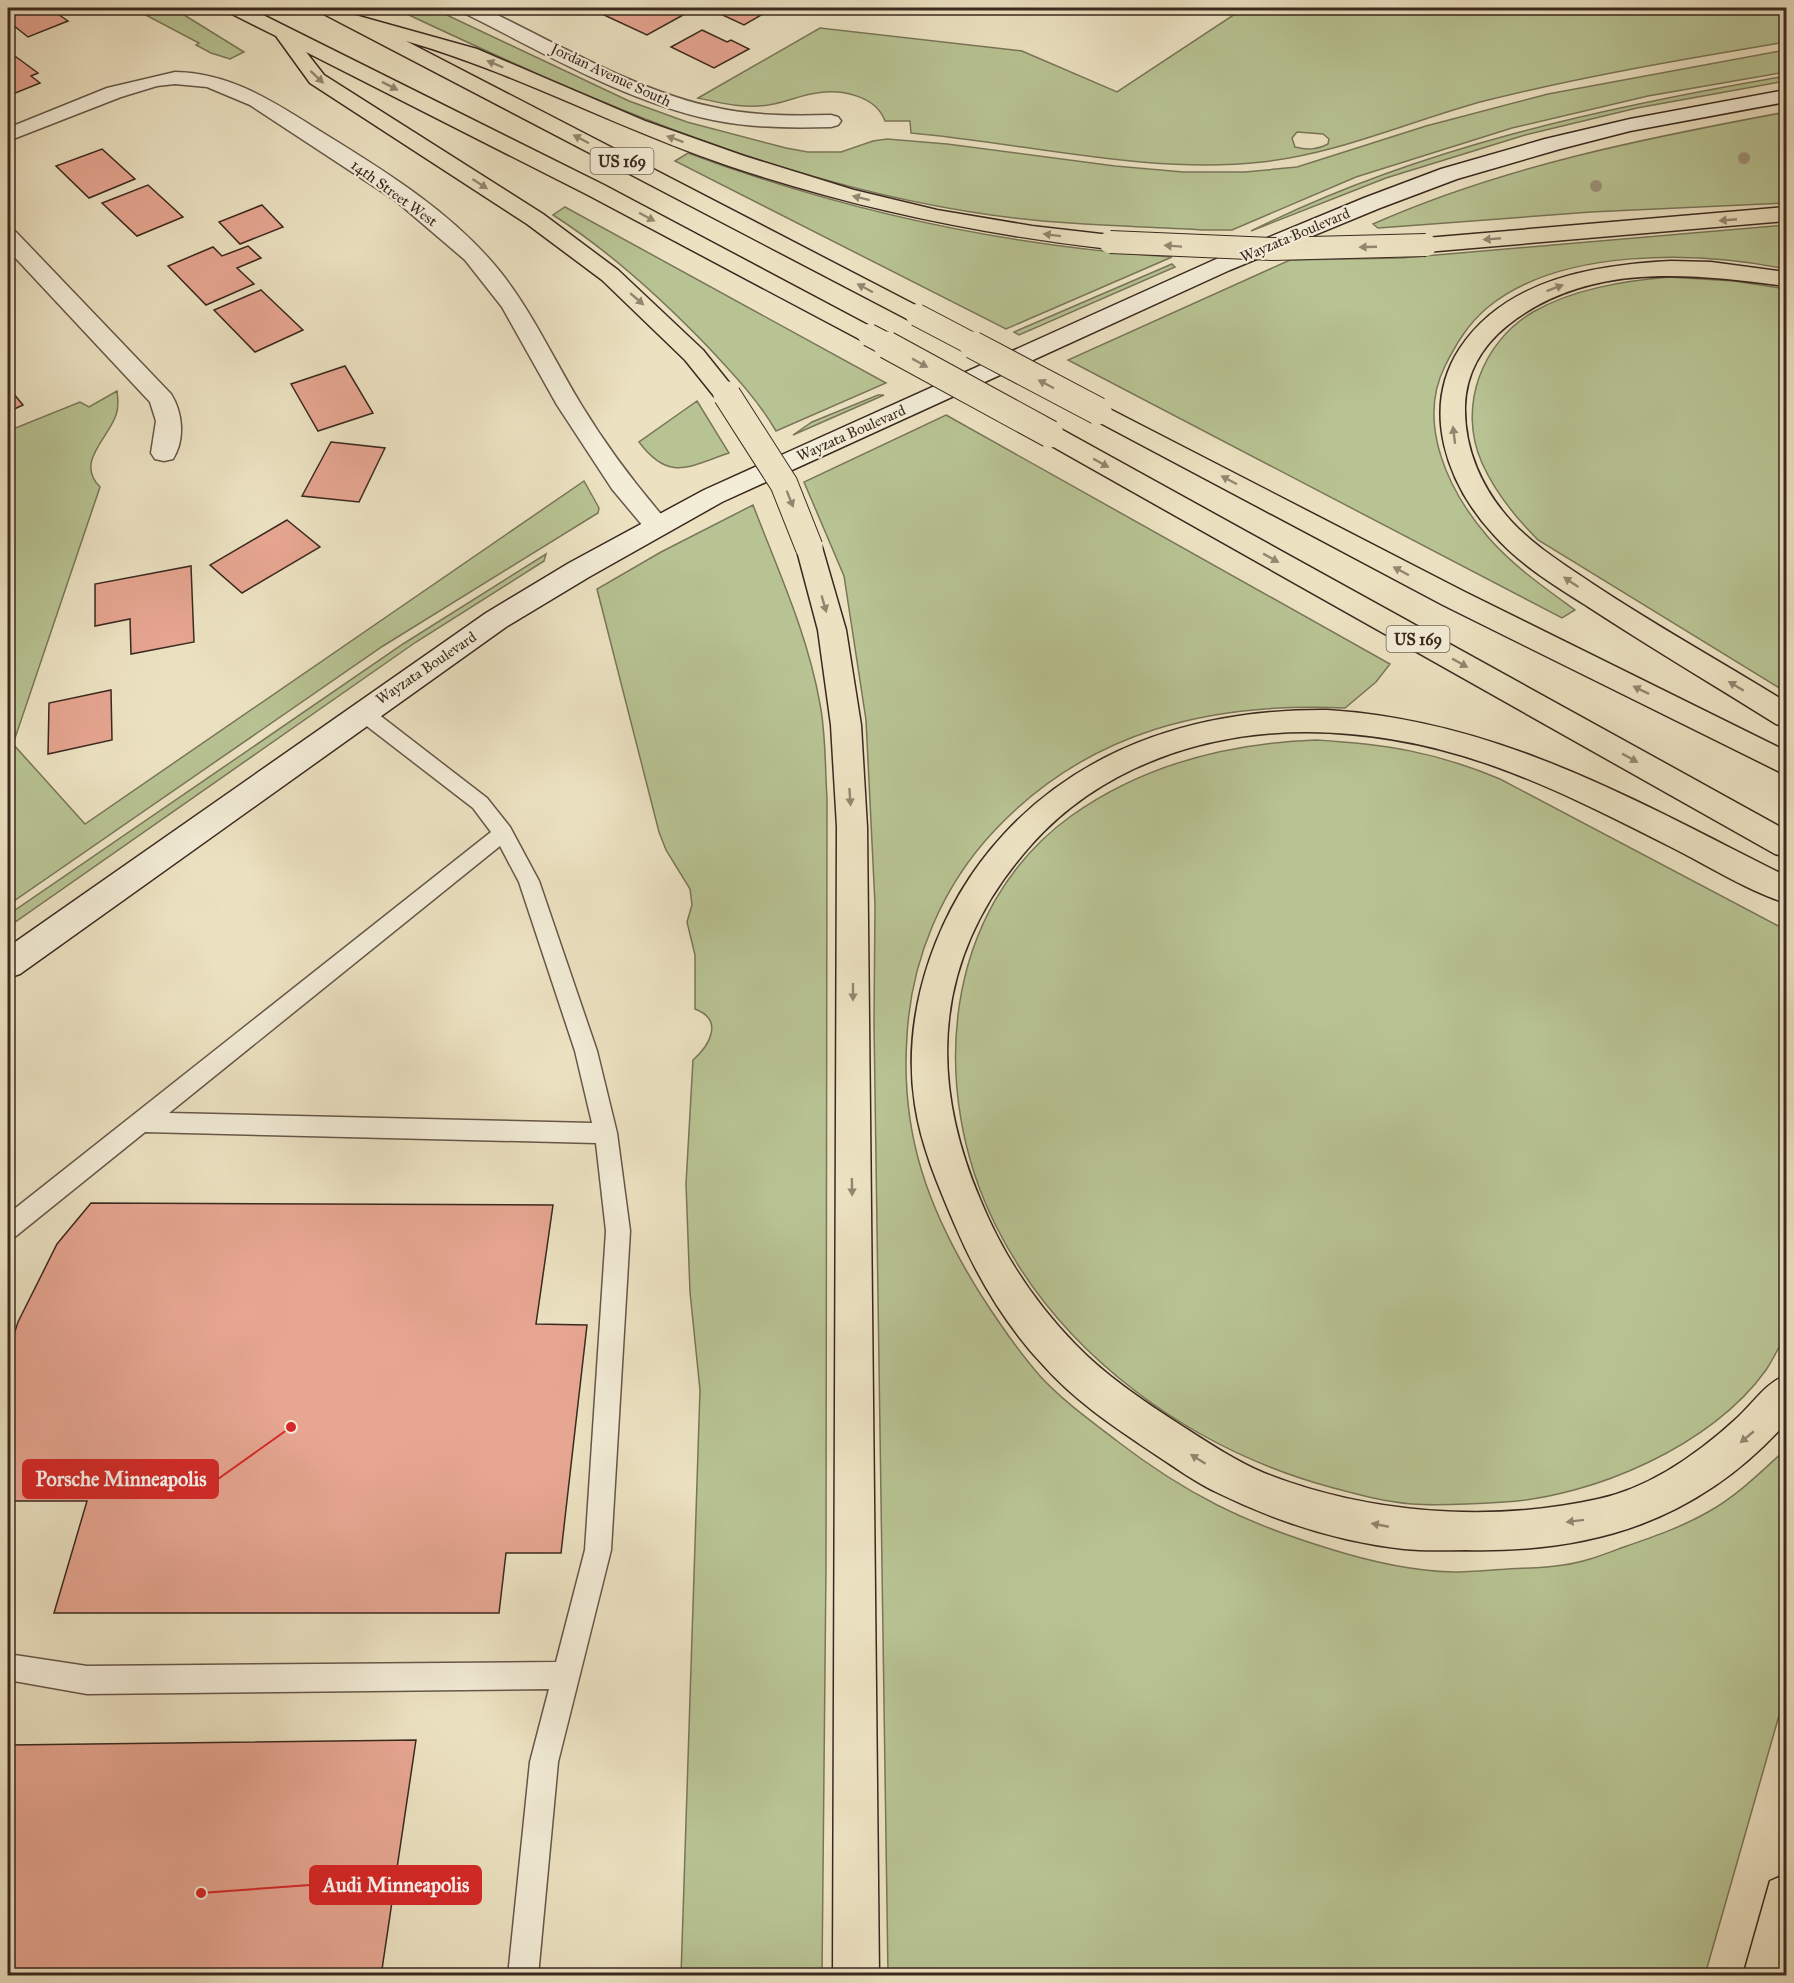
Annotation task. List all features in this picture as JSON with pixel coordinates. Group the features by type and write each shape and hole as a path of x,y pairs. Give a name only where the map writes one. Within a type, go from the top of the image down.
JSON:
{"highway":[{"name":"US 169","path":"235,8 596,190 869,335 1786,844"},
{"name":"US 169","path":"327,8 917,315 1453,598 1786,764"},
{"path":"352,20 470,53 638,125 736,161 847,195 937,217 1032,233 1110,242 1273,249 1426,244 1786,214"},
{"path":"281,32 317,79 535,219 610,275 694,355 727,395 784,484 809,547 832,630 846,725 852,827 856,1976"},
{"path":"1786,279 1717,269 1641,269 1596,276 1549,290 1501,316 1480,337 1466,357 1455,384 1452,412 1453,437 1460,464 1492,517 1516,543 1649,634 1786,716"},
{"path":"1786,890 1559,777 1505,755 1452,739 1369,724 1325,721 1232,726 1191,735 1153,747 1087,780 1022,831 997,860 974,894 942,966 932,1004 930,1089 954,1183 974,1230 999,1276 1038,1331 1075,1372 1122,1410 1228,1477 1282,1499 1347,1518 1403,1529 1475,1531 1606,1517 1666,1493 1721,1458 1765,1421 1786,1394"},
{"path":"1766,1976 1786,1897"}],"street":[{"name":"Jordan Avenue South","path":"469,8 668,103 748,121 831,121"},
{"name":"14th Street West","path":"8,135 116,93 173,78 216,81 255,99 383,182 471,254 492,277 530,334 601,456 632,499 657,526"},
{"name":"Wayzata Boulevard","path":"8,963 496,620 657,526 765,472 1222,266 1426,182 1564,141 1640,123 1786,96"},
{"path":"8,237 140,374 162,400 168,421 164,453"}],"lane":[{"path":"362,712 480,802 502,833 530,881 586,1051 606,1133 618,1231 598,1550 544,1762 523,1976"},
{"path":"8,1228 502,833"},
{"path":"139,1122 606,1133"},
{"path":"8,1667 87,1680 566,1675"}],"green space":[{"path":"138,8 173,8 244,52 230,59 211,53 196,45 199,43 142,13 144,11"},
{"path":"394,8 432,8 629,101 687,122 786,148 808,152 841,152 873,141 887,139 1183,172 1245,172 1297,167 1426,126 1548,94 1786,50 1786,72 1648,96 1512,128 1356,177 1232,230 1203,230 1070,223 991,215 913,201 836,183 685,134 611,105"},
{"path":"1244,8 1786,8 1786,42 1635,68 1522,92 1456,109 1318,152 1262,162 1219,165 1132,161 911,133 910,121 885,121 881,112 866,100 837,92 811,94 759,106 733,105 698,98 820,28 1022,51 1117,92","holes":["1297,132 1323,134 1329,139 1328,144 1308,149 1295,147 1292,138"]},
{"path":"1786,76 1786,81 1637,108 1525,135 1386,178 1251,231 1380,176 1446,153 1580,117"},
{"path":"1786,112 1786,203 1591,212 1378,228 1373,224 1473,186 1524,170 1681,132"},
{"path":"688,153 806,192 926,223 1048,244 1172,257 1006,329 675,161"},
{"path":"565,207 886,383 776,431 737,378 673,312 616,260 553,215"},
{"path":"1786,225 1786,269 1713,259 1672,257 1591,264 1552,274 1517,288 1480,314 1454,350 1437,388 1434,411 1441,456 1461,499 1488,537 1508,558 1575,610 1562,618 1068,360 1290,260 1401,258"},
{"path":"1172,264 1175,267 1019,335 1014,332"},
{"path":"1669,277 1734,281 1786,289 1786,692 1538,540 1499,494 1487,474 1475,442 1472,420 1479,378 1500,340 1515,325 1548,304 1581,292 1616,284"},
{"path":"117,391 116,415 92,460 93,478 100,487 13,744 85,824 584,481 599,508 598,513 383,646 8,905 8,431 80,402 89,407"},
{"path":"878,395 884,395 793,435 812,422"},
{"path":"697,401 729,453 680,468 660,463 639,442"},
{"path":"946,415 1390,664 1376,682 1345,708 1296,707 1247,710 1155,729 1112,746 1071,768 1032,796 995,830 976,852 959,875 945,900 923,952 915,980 907,1036 908,1107 914,1140 933,1203 947,1233 981,1295 1016,1347 1049,1385 1087,1418 1167,1477 1217,1505 1269,1528 1358,1557 1405,1567 1453,1572 1556,1566 1578,1562 1678,1527 1719,1506 1786,1449 1786,1691 1705,1975 888,1975 874,1023 875,904 866,720 844,576 804,482"},
{"path":"753,505 808,653 820,704 825,751 827,799 826,1565 822,1975 681,1976 700,1390 690,1292 686,1184 693,1060 709,1040 712,1026 704,1014 695,1009 695,955 687,922 692,905 690,889 666,850 659,832 597,589 661,552"},
{"path":"546,554 544,561 416,642 8,927 8,915 403,644"},
{"path":"1316,740 1410,751 1454,762 1500,779 1786,930 1786,1333 1766,1370 1743,1397 1715,1422 1683,1443 1612,1478 1539,1498 1446,1505 1412,1504 1381,1500 1330,1487 1278,1470 1228,1448 1180,1422 1135,1391 1094,1356 1056,1316 1023,1273 996,1226 974,1173 961,1118 956,1062 959,1006 972,951 995,901 1028,855 1071,816 1127,783 1157,770 1219,752 1283,742"}],"building":[{"path":"32,8 49,8 68,21 28,37 8,21 11,20 8,17"},
{"path":"619,8 666,8 683,15 647,35 604,15"},
{"path":"723,8 760,8 768,11 744,25 716,12"},
{"path":"702,30 749,49 714,68 671,47"},
{"path":"8,51 38,73 31,76 40,83 8,96"},
{"path":"102,149 135,179 89,198 56,166"},
{"path":"148,185 183,217 137,236 102,203"},
{"path":"262,205 283,227 240,244 219,222"},
{"path":"248,246 261,258 237,268 254,284 206,305 168,266 213,247 222,256"},
{"path":"261,290 303,330 255,352 214,310"},
{"path":"345,366 373,413 318,431 291,384"},
{"path":"8,387 23,405 8,412"},
{"path":"331,442 385,448 359,502 302,496"},
{"path":"287,520 320,547 242,593 210,565"},
{"path":"191,566 194,642 131,654 130,619 95,626 95,584"},
{"path":"111,690 112,740 48,754 49,703"},
{"path":"91,1203 553,1205 536,1324 587,1325 561,1553 506,1553 499,1613 54,1613 87,1501 8,1501 8,1353 18,1322 57,1244"},
{"path":"416,1740 381,1976 8,1976 8,1745"}],"place":[{"name":"Porsche Minneapolis","path":"291,1427"},
{"name":"Audi Minneapolis","path":"201,1893"}]}
